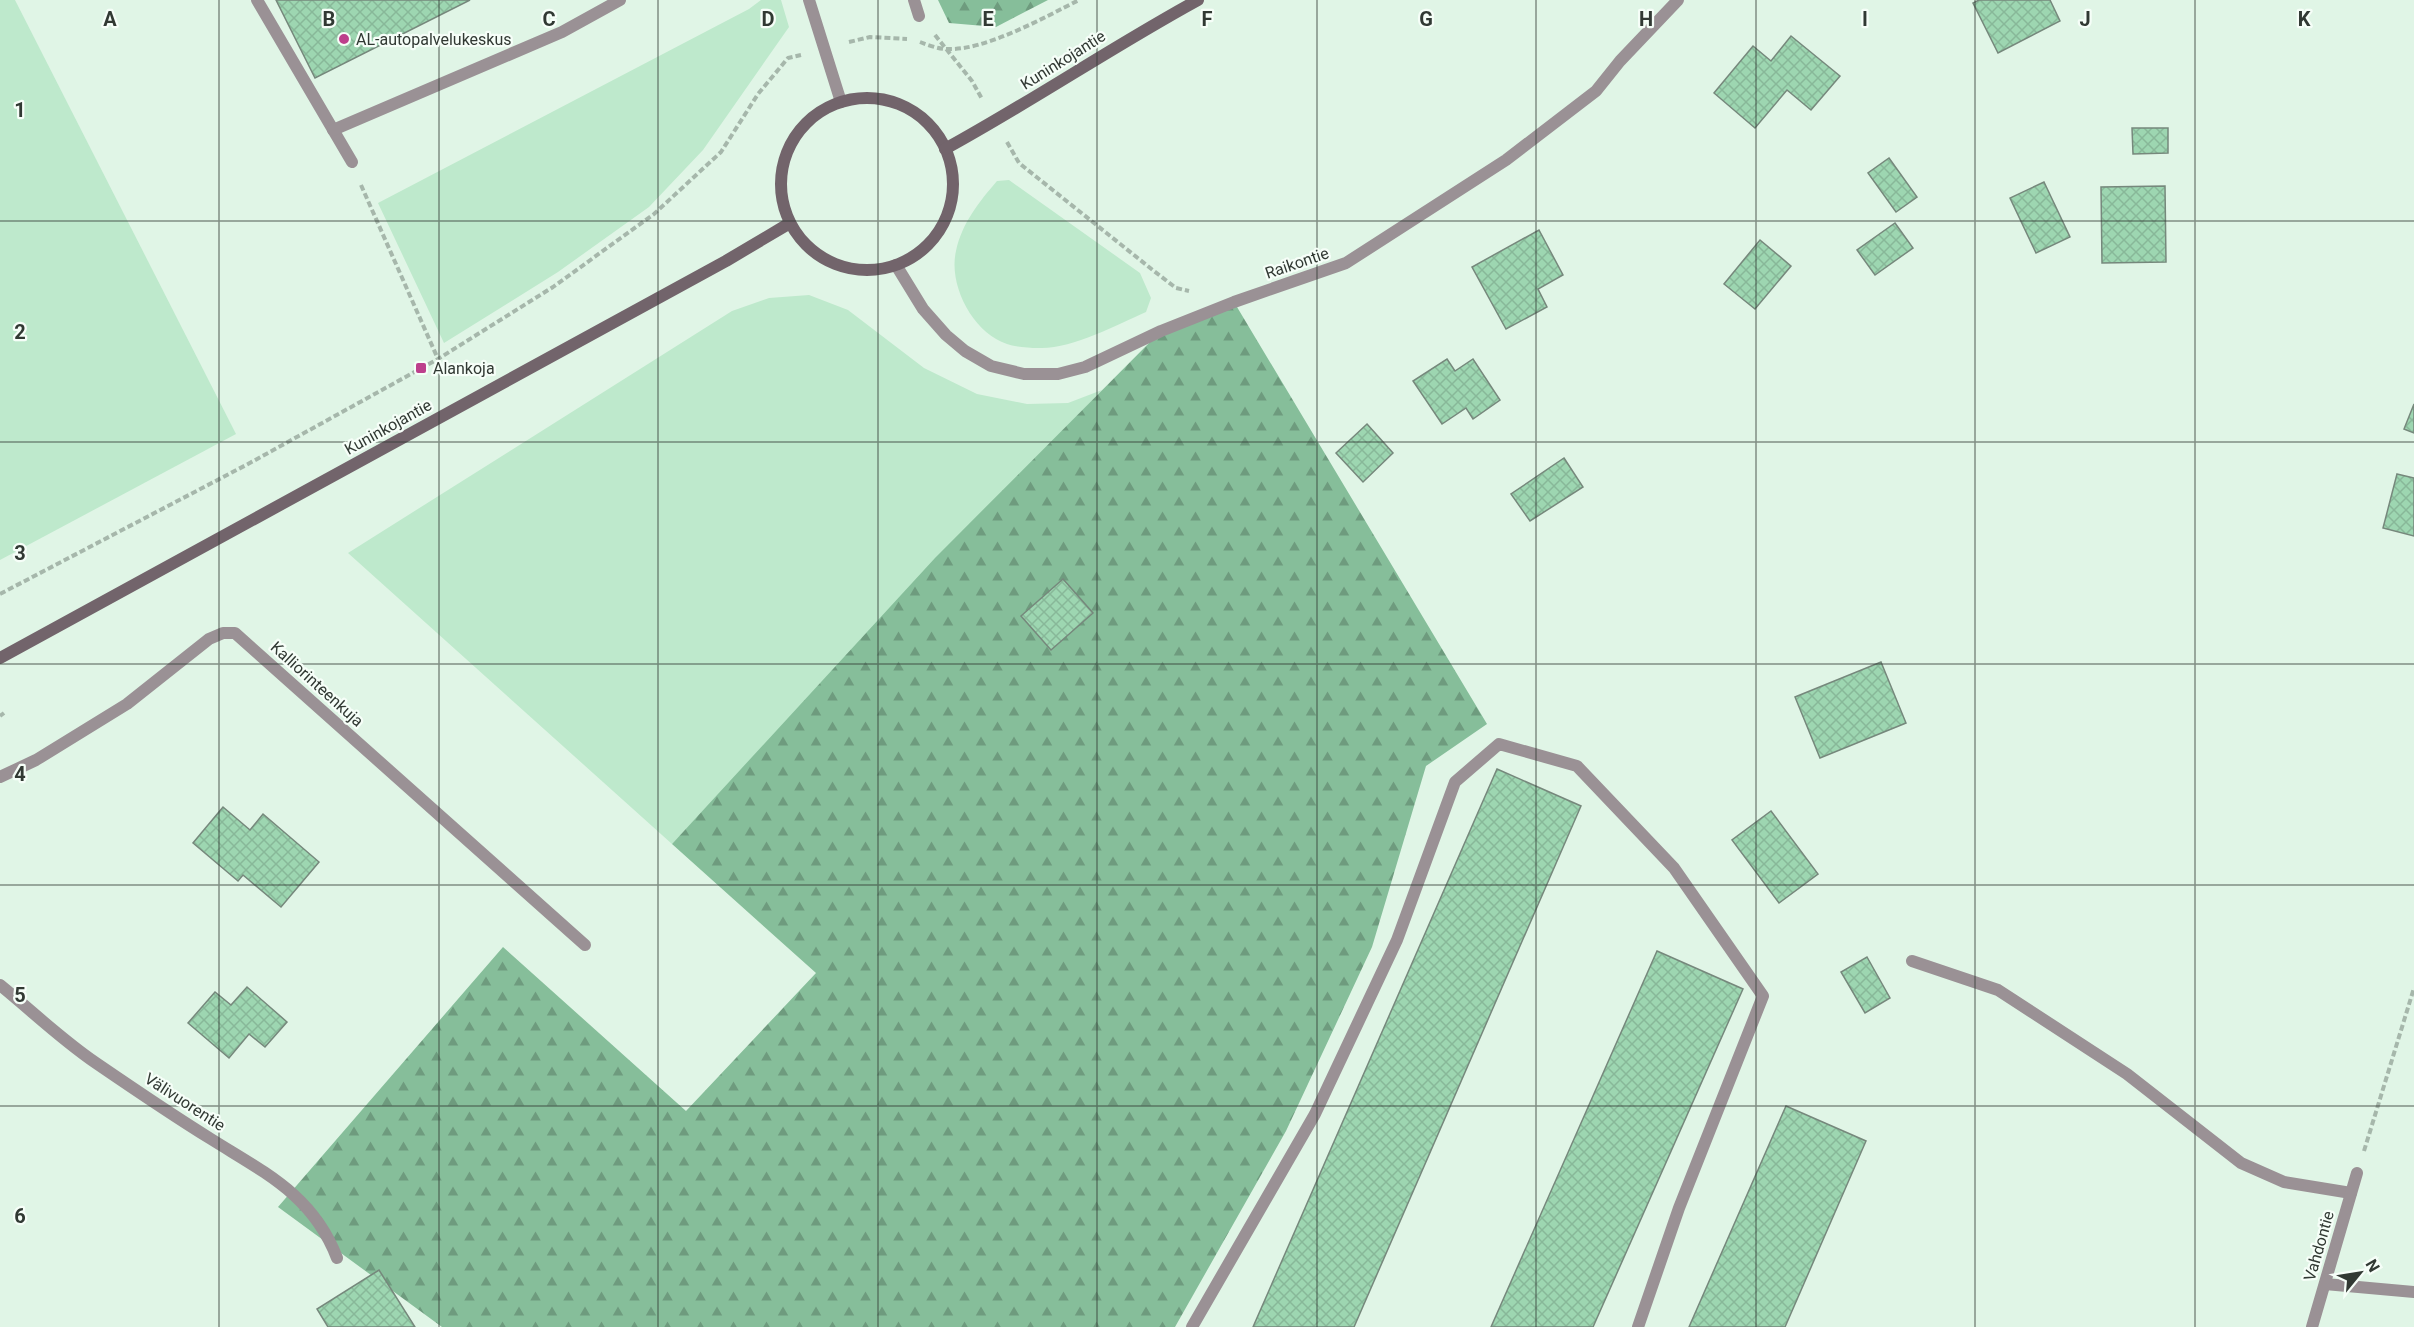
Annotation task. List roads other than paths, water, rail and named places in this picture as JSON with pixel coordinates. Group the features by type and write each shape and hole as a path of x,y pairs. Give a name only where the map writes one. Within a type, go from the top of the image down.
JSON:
{"main road":[{"name":"Kuninkojantie","path":"945,149 996,121 1129,38 1198,0"},
{"path":"866,98 890,101 913,111 932,128 945,149 952,176 947,213 939,230 921,251 896,265 872,270 847,268 824,259 804,243 790,223 781,194 783,165 794,137 814,115 841,102 866,98"},
{"name":"Kuninkojantie","path":"0,658 726,261 790,223"}],"street":[{"path":"257,0 351,162"},
{"path":"333,130 562,32 620,0"},
{"path":"809,0 841,102"},
{"path":"914,0 919,16"},
{"name":"Raikontie","path":"896,265 923,309 946,335 964,351 991,366 1024,374 1058,374 1085,367 1161,331 1234,302 1346,263 1506,160 1596,91 1620,61 1678,0"},
{"name":"Kalliorinteenkuja","path":"0,777 36,760 127,705 209,639 223,633 235,633 585,945"},
{"path":"1192,1327 1315,1114 1397,940 1455,782 1499,744 1577,766 1674,868 1764,996 1679,1208 1638,1327"},
{"path":"1912,961 1998,990 2127,1074 2241,1163 2284,1182 2351,1193"},
{"name":"Välivuorentie","path":"0,985 93,1061 210,1138 272,1175 310,1211 328,1236 337,1258"},
{"name":"Vahdontie","path":"2312,1327 2357,1173"},
{"path":"2325,1284 2414,1292"}],"place":[{"name":"AL-autopalvelukeskus","path":"344,39"},
{"name":"Alankoja","path":"421,368"}]}
